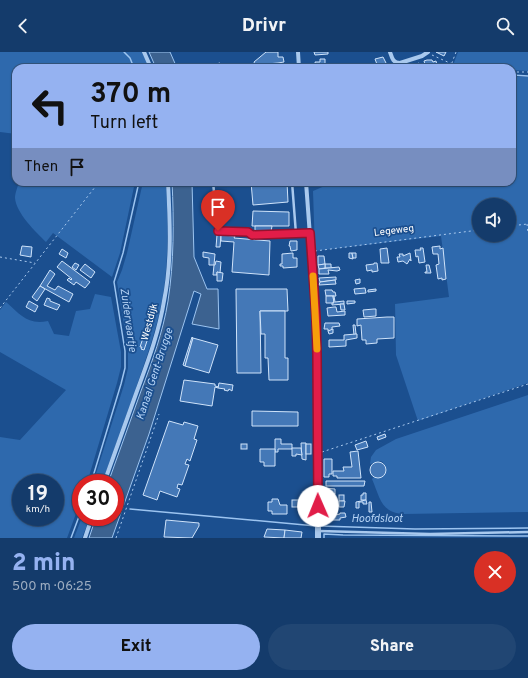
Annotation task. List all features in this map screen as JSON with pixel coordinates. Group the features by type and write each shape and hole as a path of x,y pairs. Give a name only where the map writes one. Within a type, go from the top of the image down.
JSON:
{"street":[{"path":"144,52 149,64"},
{"path":"298,52 299,64"},
{"path":"390,52 393,61 397,63 427,53"},
{"name":"Westdijk","path":"107,474 148,360 165,299 169,258 170,206 168,186"},
{"path":"306,186 316,325 318,538"},
{"path":"85,538 89,526"}],"lane":[{"path":"213,186 218,231 248,232 252,235 310,233"},
{"path":"292,186 296,234"},
{"path":"318,530 430,534 528,532"}],"path":[{"path":"427,53 452,64 456,52"},
{"path":"516,72 528,72"},
{"path":"0,308 96,186"},
{"path":"516,225 527,224 528,233"},
{"name":"Legeweg","path":"311,252 472,231"},
{"path":"0,257 36,264"},
{"path":"318,454 528,384"},
{"path":"116,538 159,414"}],"shaded area":[{"path":"0,52 142,52 147,64 12,64 12,134 0,132"},
{"path":"458,52 528,52 528,71 516,70 516,64 454,64"},
{"path":"516,77 528,77 528,383 418,421 396,355 395,304 449,297 441,236 315,251 313,191 325,186 516,186"},
{"path":"18,186 134,186 120,253 112,277 53,233 46,242 27,222 16,204 15,196"},
{"path":"142,186 166,186 167,257 162,301 157,324 105,474 96,474 128,368 128,350 117,282 122,270"},
{"path":"95,294 111,297 121,352 121,367 117,383 90,474 72,474 72,524 67,538 0,538 0,437 20,440 66,390 0,352 0,310 6,302 20,315 29,320 35,322 48,321 54,334 69,336 76,311 90,309"},
{"path":"528,395 528,512 403,514 395,513 385,507 379,497 372,479 374,477 382,477 386,473 386,467 381,461 370,464 371,457 376,450 396,439"},
{"path":"79,526 87,526 82,538 74,538"}],"water":[{"path":"149,52 170,52 175,64 154,64"},
{"name":"Kanaal Gent-Brugge","path":"172,186 192,186 194,257 207,289 218,289 219,329 192,324 201,294 194,291 149,434 124,504 124,474 111,474 160,335 168,301 172,257"},
{"path":"93,526 116,526 112,538 89,538"}],"building":[{"path":"266,52 278,52 278,57 283,57 284,62 255,64 254,62"},
{"path":"314,52 328,52 328,54 315,55"},
{"path":"436,52 446,52 444,56"},
{"path":"383,57 386,64 377,64 375,59"},
{"path":"320,59 325,59 325,64 315,64 315,62 320,62"},
{"path":"432,60 433,62 436,61 437,64 425,64 424,61"},
{"path":"251,186 287,186 288,202 253,205"},
{"path":"253,211 289,212 289,226 252,226"},
{"path":"255,226 272,226 271,232 255,231"},
{"path":"217,235 221,235 220,247 216,247"},
{"path":"221,235 235,236 234,238 270,241 269,275 232,272 234,242 221,241"},
{"path":"290,241 297,241 297,250 291,251 289,246"},
{"path":"22,246 32,247 31,257 20,255"},
{"path":"440,246 440,249 443,248 446,279 442,280 442,278 438,279 436,265 439,264 438,254 433,254 432,247"},
{"path":"387,248 389,263 381,263 380,249"},
{"path":"420,248 423,248 425,262 419,263 415,250 421,250"},
{"path":"62,249 68,253 66,258 59,254"},
{"path":"203,252 215,254 214,265 209,265 209,258 203,257"},
{"path":"293,253 293,258 297,258 297,267 283,268 283,266 280,266 280,264 282,264 282,254"},
{"path":"349,253 352,253 353,259 349,258"},
{"path":"352,253 356,253 356,258 353,258"},
{"path":"410,253 411,261 410,259 407,264 403,261 398,262 397,257 400,257 399,254 403,254 403,256"},
{"path":"318,256 324,256 325,264 318,265"},
{"path":"62,261 90,282 85,288 76,282 74,285 67,280 69,278 71,280 72,279 57,267"},
{"path":"216,261 221,262 220,273 217,272 217,275 213,275 214,265"},
{"path":"75,263 79,265 76,270 72,267"},
{"path":"377,263 378,271 367,271 366,265"},
{"path":"85,264 95,272 91,278 80,270"},
{"path":"325,264 331,264 331,267 333,268 325,268"},
{"path":"325,264 325,268 319,269 318,265"},
{"path":"426,265 429,265 431,273 425,273 427,272"},
{"path":"339,267 340,270 337,271 328,270 329,274 319,274 319,269"},
{"path":"50,270 55,274 47,286 55,290 58,286 73,294 69,302 40,286"},
{"path":"217,272 223,273 222,281 217,281"},
{"path":"336,277 336,280 320,282 319,278"},
{"path":"360,279 360,283 356,284 355,280"},
{"path":"335,280 336,284 319,285 320,282"},
{"path":"40,286 45,289 37,301 32,297"},
{"path":"365,288 366,293 355,294 354,289"},
{"path":"236,289 287,289 288,311 260,311 261,373 237,373"},
{"path":"376,289 376,291 368,292 368,290"},
{"path":"325,290 332,290 335,292 336,296 326,296"},
{"path":"326,296 333,296 334,303 326,303"},
{"path":"333,296 335,302 344,301 344,304 332,305 332,303 334,303"},
{"path":"47,298 50,299 50,301 60,305 57,310 44,305"},
{"path":"29,301 38,306 35,312 26,307"},
{"path":"347,301 355,301 355,303 347,304"},
{"path":"340,304 344,304 345,310 341,310"},
{"path":"336,307 337,312 345,311 345,315 328,316 327,308"},
{"path":"376,309 376,316 364,317 363,310"},
{"path":"260,311 285,311 285,358 288,358 288,380 269,380 268,358 265,358 265,334 261,334"},
{"path":"394,317 394,338 377,339 377,343 366,344 366,340 362,340 361,325 357,326 357,319"},
{"path":"325,323 339,323 340,326 332,327 332,330 328,331 328,329 324,329"},
{"path":"353,325 355,325 356,334 354,335"},
{"path":"333,329 333,333 329,334 328,331"},
{"path":"148,331 150,332 144,350 140,347 145,332 147,333"},
{"path":"357,334 357,338 346,340 346,346 329,347 329,340 344,340 344,335"},
{"path":"192,337 193,338 185,366 183,365"},
{"path":"193,338 218,345 209,373 185,366"},
{"path":"184,380 215,384 215,386 219,387 215,387 212,406 180,401"},
{"path":"219,383 233,385 232,391 229,389 228,391 218,388"},
{"path":"252,411 298,412 298,426 252,426"},
{"path":"169,421 183,425 184,422 198,426 194,439 197,440 190,461 187,459 185,464 189,465 182,485 178,484 177,488 180,489 177,497 160,491 157,500 143,495"},
{"path":"385,434 386,437 378,440 377,437"},
{"path":"275,439 281,439 281,444 292,444 292,449 278,449 278,452 275,452"},
{"path":"366,441 368,447 357,450 355,445"},
{"path":"301,443 306,443 306,460 302,459"},
{"path":"241,444 247,444 247,449 241,449"},
{"path":"306,444 311,444 311,454 306,454"},
{"path":"292,448 301,448 302,455 296,454 296,456 292,456"},
{"path":"260,449 275,449 275,466 264,466 264,462 260,462"},
{"path":"358,451 361,478 337,478 337,476 333,476 333,471 344,471 343,467 352,467 350,452"},
{"path":"324,459 332,459 332,474 329,474 329,477 324,477"},
{"path":"375,462 381,462 386,467 384,476 381,478 375,478 370,473 370,467"},
{"path":"326,481 365,481 364,486 326,486"},
{"path":"324,488 335,489 335,494 333,494 333,496 324,496"},
{"path":"363,493 366,493 366,500 361,500 361,495 363,495"},
{"path":"339,495 344,495 344,501 339,501"},
{"path":"272,499 278,499 280,505 287,505 287,514 272,514 272,511 268,511 268,502 272,502"},
{"path":"292,500 306,500 306,507 292,507"},
{"path":"366,500 367,504 359,502 359,508 356,508 356,502"},
{"path":"339,501 345,501 344,507 339,507"},
{"path":"369,502 371,502 372,512 369,512"},
{"path":"324,503 335,503 335,507 324,509"},
{"path":"345,513 346,517 340,518 340,520 331,520 331,516"},
{"path":"166,520 199,523 199,526 192,538 164,537"},
{"path":"267,529 285,530 284,538 264,537"},
{"path":"285,530 302,532 301,538 284,538"}],"waterway":[{"name":"Zuidervaartje","path":"124,52 130,58 132,64"},
{"path":"516,75 528,76"},
{"name":"Zuidervaartje","path":"94,474 125,368 125,351 114,282 123,253 138,186"},
{"name":"Hoofdsloot","path":"130,509 316,526"},
{"name":"Zuidervaartje","path":"71,538 75,526"},
{"name":"Hoofdsloot","path":"320,526 415,529 528,528"},
{"path":"324,538 324,534 528,536"}],"slow traffic":[{"path":"313,276 317,349"}],"route":[{"path":"218,231 248,232 252,235 310,233 316,317 318,506"}]}
